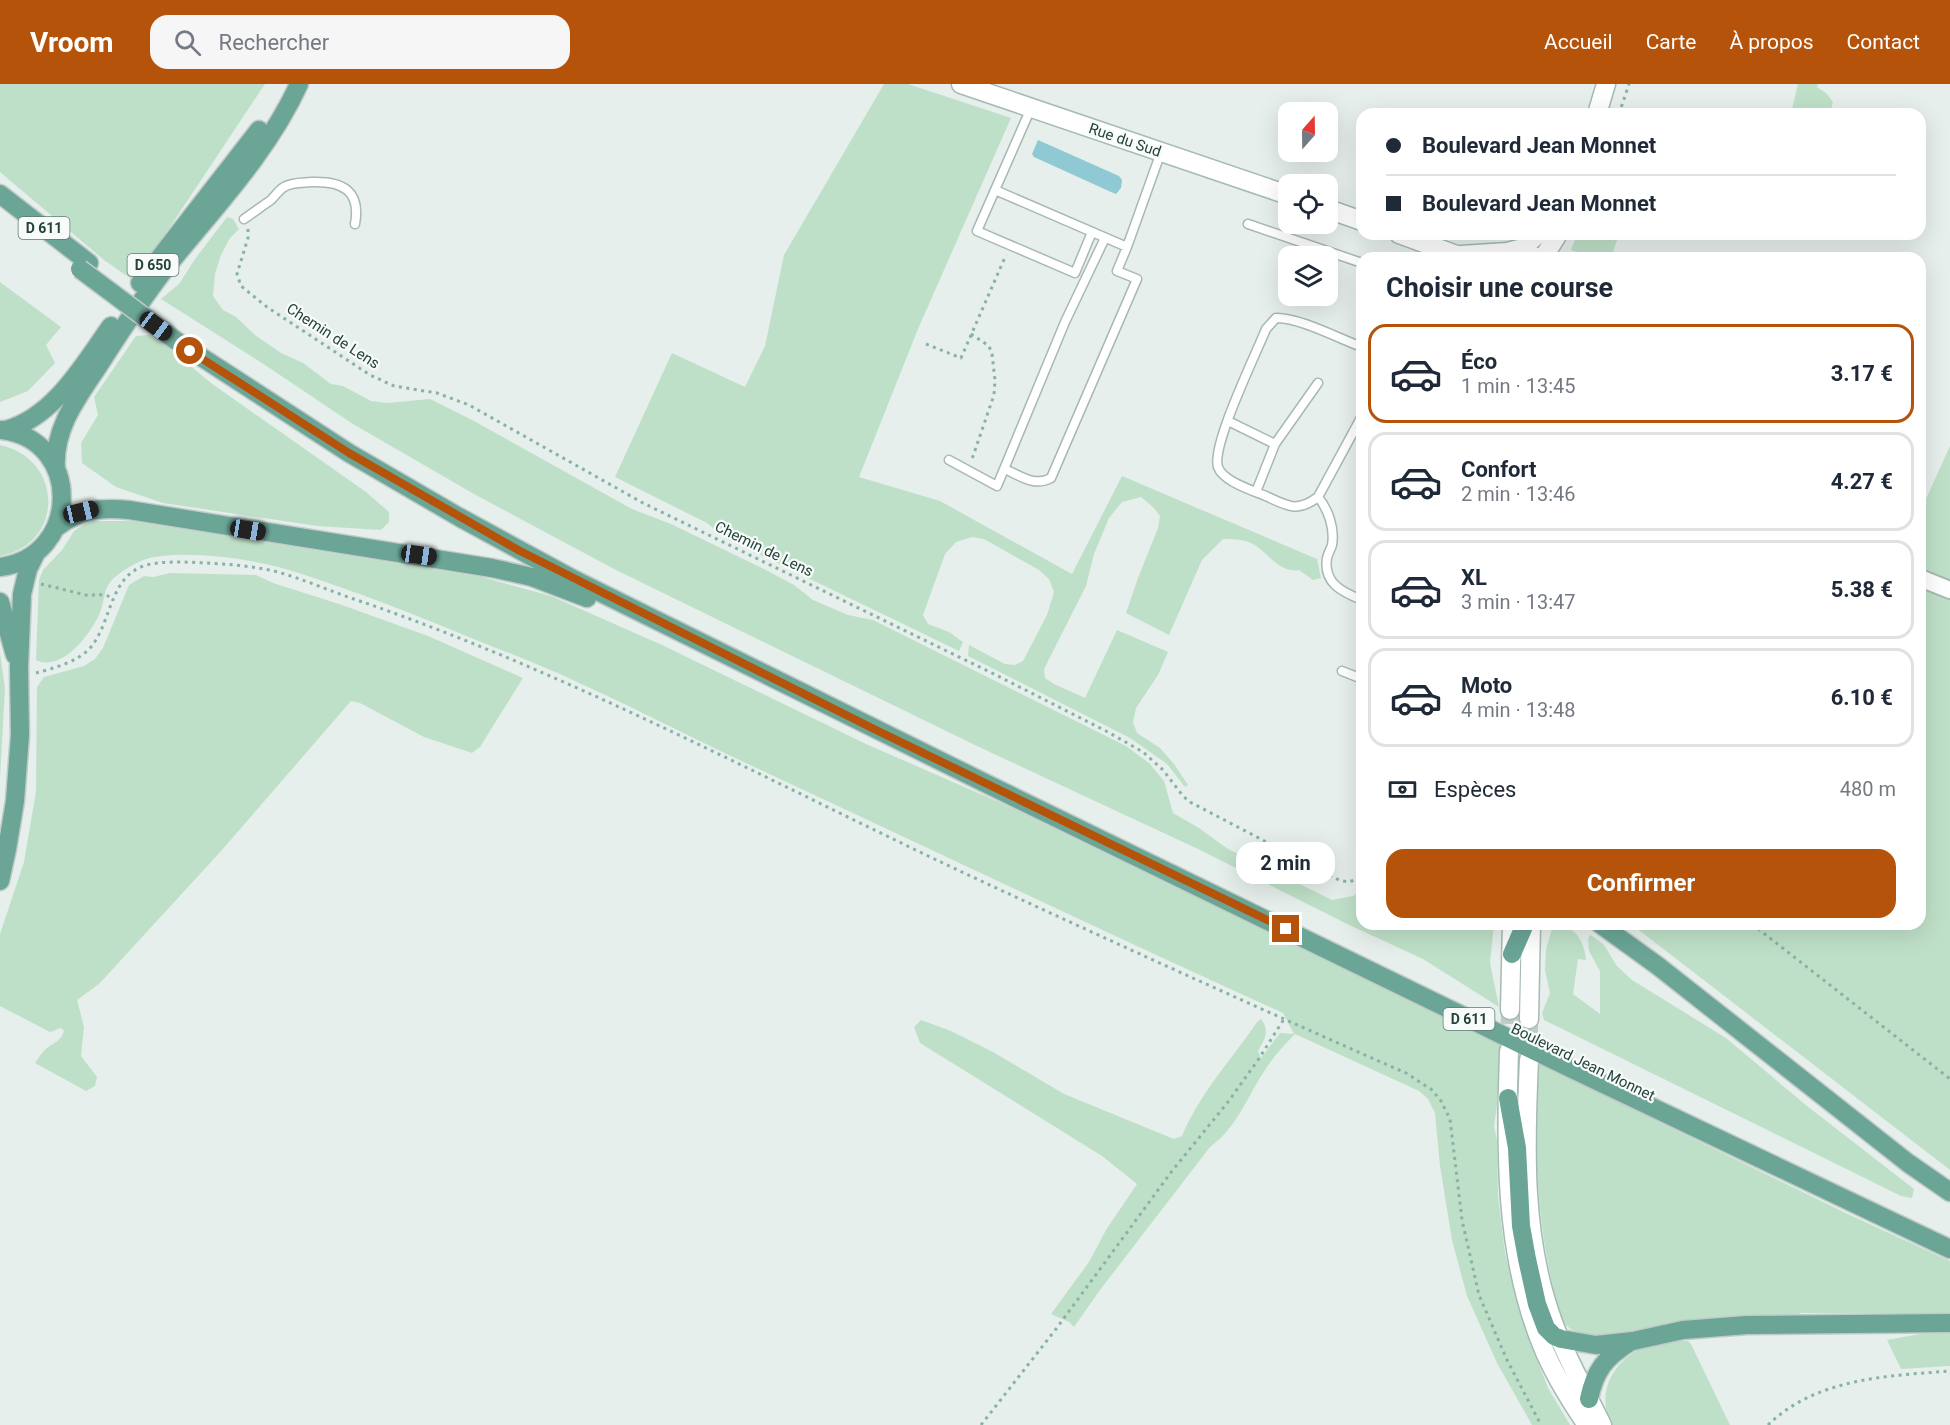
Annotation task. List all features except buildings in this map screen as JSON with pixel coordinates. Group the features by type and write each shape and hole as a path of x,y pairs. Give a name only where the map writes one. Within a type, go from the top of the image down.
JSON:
{"main road":[{"name":"D 650","path":"3,430 17,427 41,412 65,387 156,260 251,141 286,84"},
{"path":"0,567 24,561 36,553 51,537 60,516 62,492 56,469 55,453 62,426 79,396 166,268 261,148 299,84"},
{"name":"Boulevard Jean Monnet","path":"0,194 84,266"},
{"name":"Boulevard Jean Monnet","path":"0,208 339,447 520,551 664,625 1584,1076 1950,1249"},
{"name":"Boulevard Jean Monnet","path":"178,335 404,474 525,542 839,699 1877,1204 1950,1237"},
{"path":"3,430 30,440 49,458 56,469"},
{"path":"57,527 71,517 88,511 109,508 129,510 312,540 435,557 532,577 593,600 873,736 989,785"},
{"path":"0,881 15,801 20,735 19,672 24,582 36,553"},
{"path":"0,602 19,672"},
{"path":"1512,954 1522,930"},
{"path":"1608,930 1658,966 1908,1163 1950,1192"},
{"path":"1508,1098 1516,1148 1521,1226 1527,1259 1537,1304 1546,1328 1561,1339 1596,1345 1633,1341 1683,1330 1747,1325 1950,1323"},
{"path":"1589,1399 1592,1384 1605,1361 1613,1353 1633,1341"}],"street":[{"name":"Rue du Sud","path":"961,84 1278,192"},
{"path":"1599,108 1606,84"},
{"path":"1338,213 1356,219"},
{"path":"1416,240 1449,252"},
{"path":"1541,252 1552,240"},
{"path":"1926,580 1950,590"},
{"path":"1510,1010 1512,930"},
{"path":"1529,1019 1532,930"},
{"path":"1509,1051 1510,1205 1520,1274 1542,1346 1587,1425"},
{"path":"1528,1060 1527,1126 1530,1215 1543,1286 1553,1321 1576,1378 1602,1425"}],"lane":[{"path":"1031,108 977,231 1075,273 1092,232"},
{"path":"1005,469 1032,481 1043,482 1051,478 1095,381 1137,279 1117,271 1161,152"},
{"path":"244,219 273,198 285,186 321,182 334,183 352,194 357,211 355,224"},
{"path":"995,190 1127,247"},
{"path":"1248,224 1356,261"},
{"path":"949,460 997,486 1065,322 1105,238"},
{"path":"1356,346 1298,322 1276,318 1266,329 1228,421 1217,455 1218,468 1226,478 1286,506 1307,505 1318,497 1356,427"},
{"path":"1256,492 1275,444 1318,383"},
{"path":"1228,421 1275,444"},
{"path":"1318,497 1329,516 1332,544 1327,558 1329,578 1343,593 1356,598"},
{"path":"1342,672 1356,677"}],"path":[{"path":"1621,108 1629,84"},
{"name":"Chemin de Lens","path":"244,219 249,232 237,274 241,285 267,307 370,375 394,386 437,393 470,405 643,503 1126,741 1154,762 1190,802 1339,880 1348,882 1356,880"},
{"path":"926,344 961,358 1010,245"},
{"path":"967,470 994,395 995,380 989,346 971,334"},
{"path":"19,672 48,670 75,660 90,648 119,586 128,575 140,567 177,561 240,565 275,572 398,613 456,636 654,723 963,872 1406,1073 1423,1083 1441,1101 1450,1119 1461,1220 1479,1295 1507,1360 1541,1425"},
{"path":"24,582 57,587 90,596 97,594 113,597"},
{"path":"1759,930 1950,1079"},
{"path":"981,1425 1056,1329 1172,1171 1228,1102 1284,1019"},
{"path":"1768,1425 1792,1406 1832,1386 1950,1371"}],"green space":[{"path":"0,84 265,84 134,281 104,260 0,172"},
{"path":"884,84 908,84 1011,118 918,329 859,477 940,501 1072,574 1122,476 1317,559 1321,578 1313,580 1299,570 1285,569 1251,543 1223,539 1202,560 1169,635 1126,613 1158,528 1160,516 1141,497 1122,502 1109,518 1094,554 1086,586 1044,669 1045,678 1085,698 1117,630 1168,652 1158,675 1136,708 1133,722 1137,733 1160,748 1174,764 1188,785 1185,787 1167,764 1130,738 968,656 969,645 1005,664 1015,665 1023,661 1047,615 1054,592 1049,579 1039,570 984,539 972,537 956,542 945,554 923,615 928,624 949,632 963,642 959,651 725,538 707,523 615,477 672,353 745,387 765,346 784,255"},
{"path":"1798,84 1818,84 1817,87 1833,102 1831,108 1792,108"},
{"path":"227,217 233,219 239,229 230,238 221,255 215,274 213,296 223,310 236,317 255,335 281,353 303,363 331,384 343,386 371,401 387,403 430,399 632,509 671,524 766,570 794,585 813,600 848,615 873,620 1126,746 1149,763 1164,781 1173,813 1228,849 1332,900 1356,894 1356,928 1198,849 977,746 616,570 474,494 353,424 161,299 179,284"},
{"path":"1575,240 1617,240 1613,252 1571,250"},
{"path":"0,282 61,327 46,345 55,363 28,391 0,402"},
{"path":"149,335 168,347 211,383 366,492 389,512 389,522 381,530 317,526 163,503 116,487 82,463 81,443 98,415 94,397 136,336"},
{"path":"0,445 21,453 36,467 45,483 48,501 45,519 36,536 21,548 0,556"},
{"path":"1950,446 1950,1170 1639,930 1926,930 1926,499"},
{"path":"93,521 132,521 482,577 551,596 662,645 866,744 1008,806 1502,1045 1500,1086 1494,1126 1497,1140 1498,1196 1505,1253 1522,1320 1548,1388 1570,1425 1532,1425 1497,1363 1467,1296 1452,1240 1440,1166 1435,1113 1428,1099 1419,1091 1295,1034 1260,1077 1228,1130 1210,1147 1074,1327 1069,1322 1051,1314 1089,1262 1106,1230 1137,1184 1102,1156 920,1043 914,1027 921,1020 951,1031 993,1052 1064,1094 1174,1139 1182,1136 1207,1091 1257,1022 1261,1019 1266,1031 1258,1051 1261,1058 1280,1033 1294,1034 1283,1013 566,677 388,605 289,570 216,556 176,555 143,560 124,570 110,582 97,619 75,648 56,661 36,660 39,580 43,570 62,550 74,531"},
{"path":"170,573 256,575 273,583 428,636 523,678 480,747 472,753 424,737 360,703 351,701 222,850 99,984 77,1000 84,1027 81,1056 97,1077 95,1086 86,1091 35,1063 48,1047 60,1038 64,1031 61,1028 50,1032 0,1006 0,934 24,862 36,791 37,687 44,677 84,666 95,659 103,648 129,585 144,576 153,577"},
{"path":"0,653 5,688 0,779"},
{"path":"1360,930 1493,930 1490,963 1499,1007 1423,959"},
{"path":"1552,930 1572,930 1575,933 1582,943 1586,960 1578,959 1573,994 1600,1014 1600,971 1589,951 1588,938 1591,935 1604,945 1617,966 1632,980 1726,1038 1807,1106 1914,1189 1912,1198 1901,1196 1544,1020 1542,1013 1550,993 1545,970 1546,949"},
{"path":"1536,1062 1852,1216 1950,1261 1950,1314 1801,1313 1793,1317 1695,1322 1598,1335 1582,1334 1570,1329 1561,1318 1558,1308 1547,1259 1539,1203 1536,1148"},
{"path":"1950,1333 1950,1366 1901,1369 1887,1340 1920,1334"},
{"path":"1688,1341 1691,1344 1730,1425 1612,1425 1605,1400 1611,1377 1618,1367 1626,1358 1649,1345"}],"water":[{"path":"1038,140 1119,176 1122,180 1121,188 1116,194 1034,157 1032,154"}],"tunnel":[{"path":"1509,1051 1510,1010"},
{"path":"1529,1019 1529,1060"}],"route":[{"path":"190,351 300,423 400,484 520,551 876,730 1286,929"}]}
